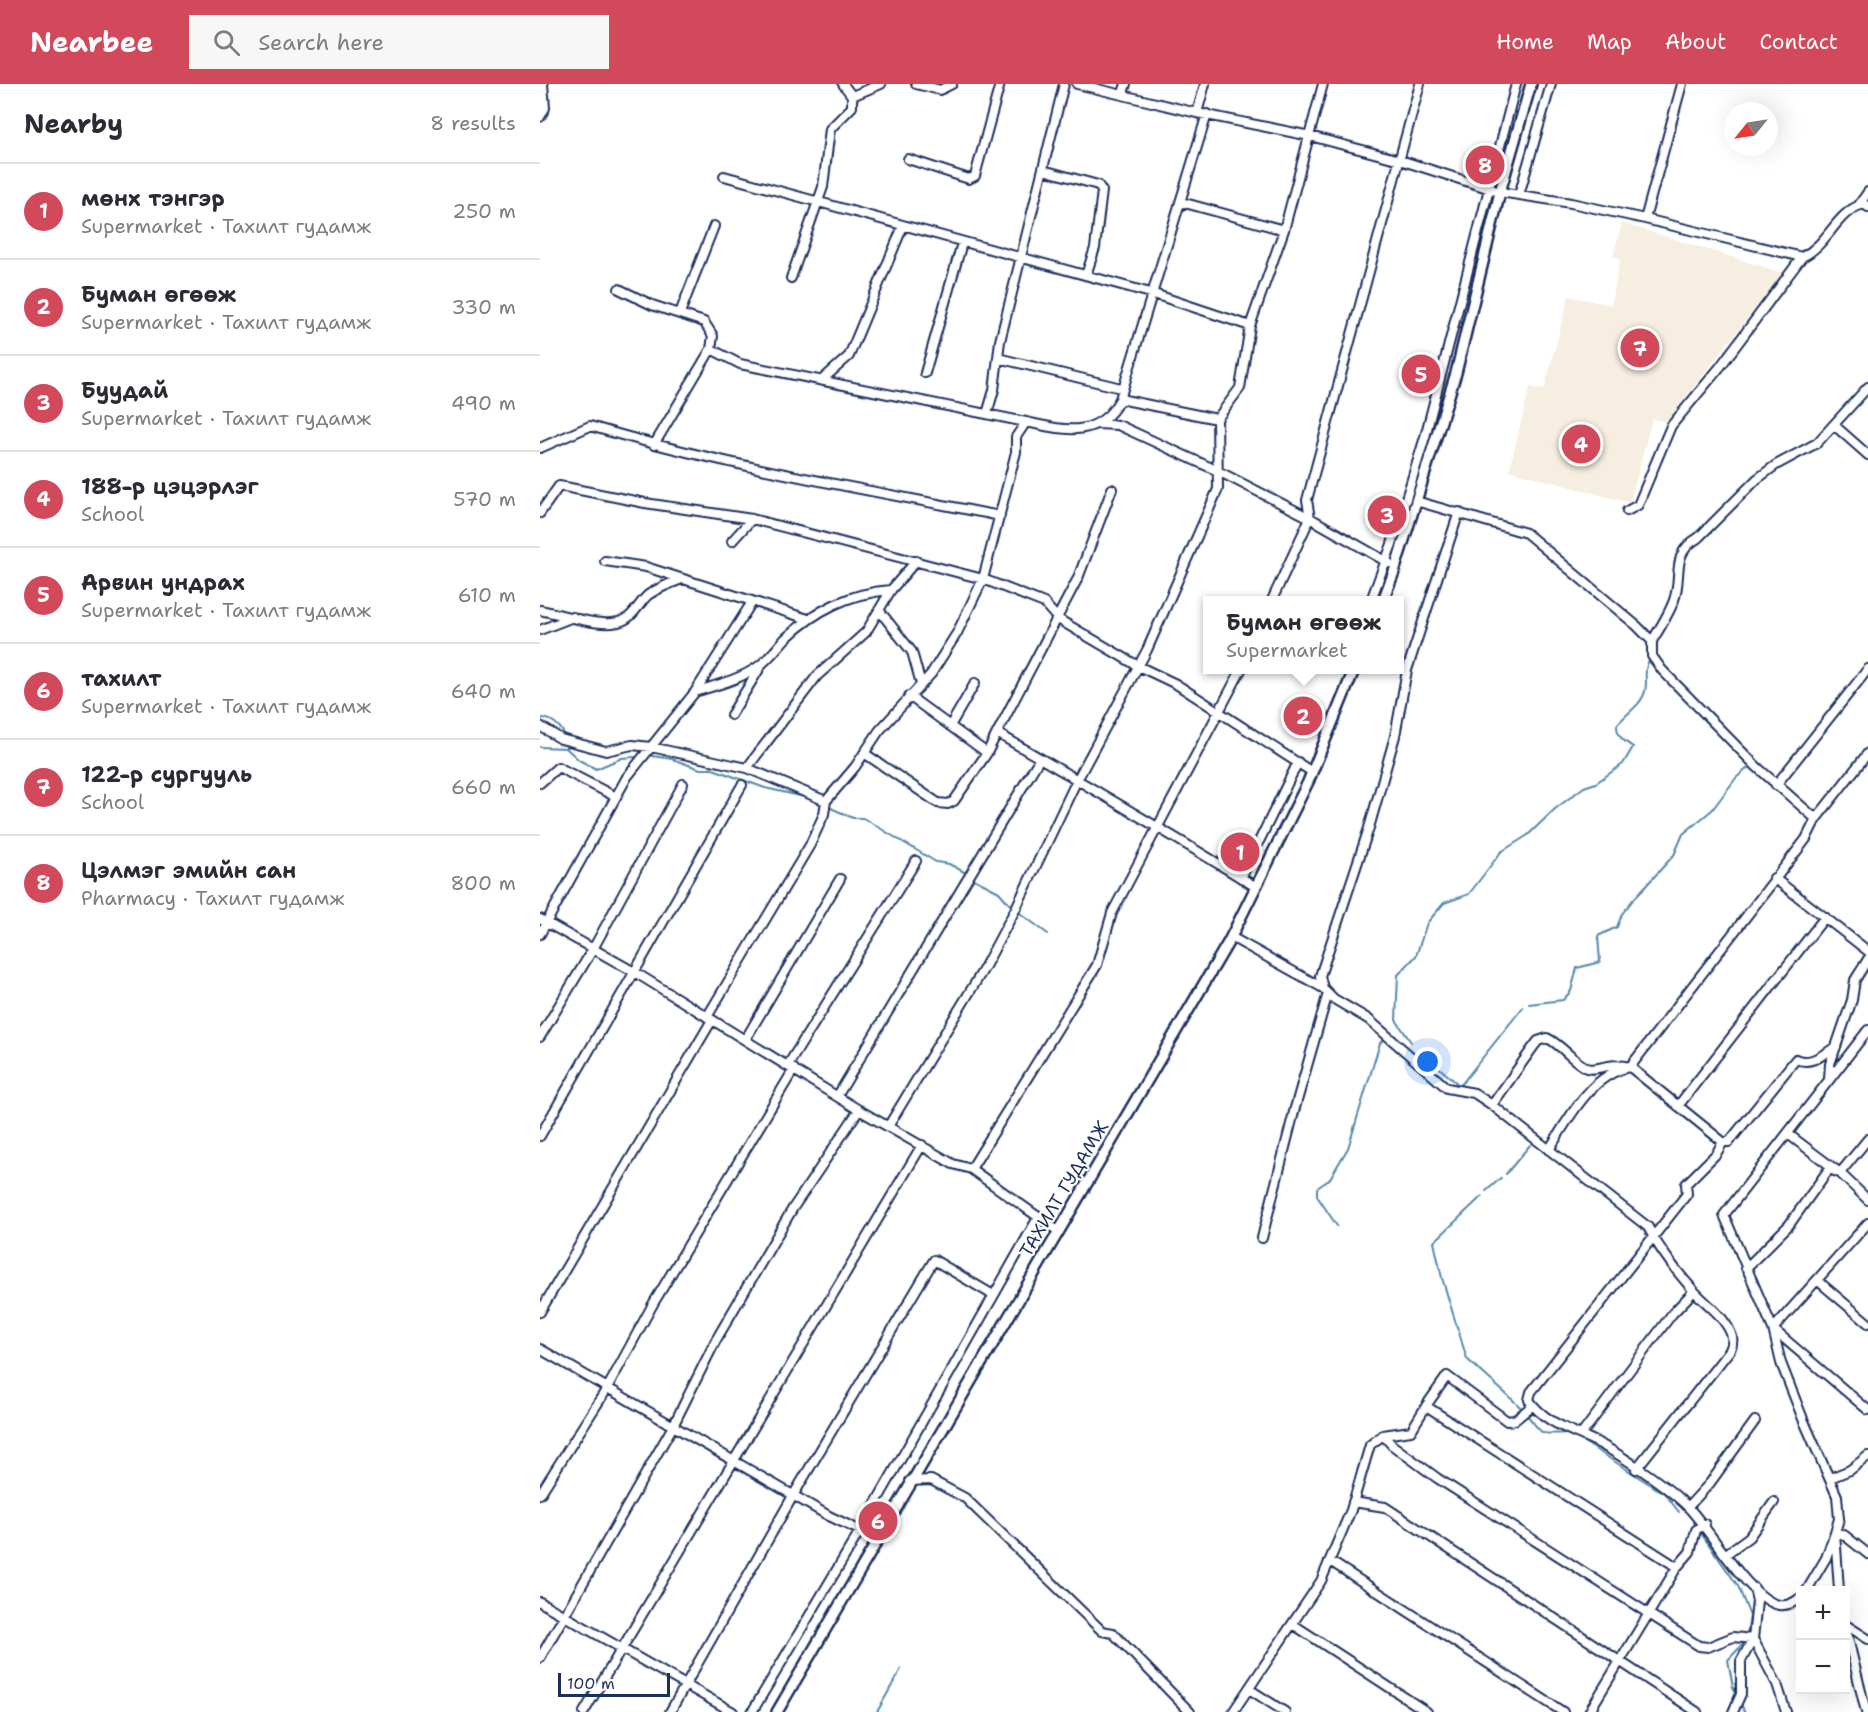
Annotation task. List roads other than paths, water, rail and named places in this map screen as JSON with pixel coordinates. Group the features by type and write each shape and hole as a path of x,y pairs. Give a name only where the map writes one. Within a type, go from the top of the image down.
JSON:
{"main road":[{"path":"1385,596 1396,567 1456,373 1500,192 1531,84"},
{"name":"ТАХИЛТ ГУДАМЖ","path":"777,1712 876,1538 1231,937 1312,772 1352,674"}],"street":[{"path":"540,117 544,108 543,84"},
{"path":"791,278 809,231 816,202 823,188 830,129 852,106 852,96 843,84"},
{"path":"852,96 881,84"},
{"path":"916,84 940,90 952,84"},
{"path":"908,159 969,179 975,176 1000,84"},
{"path":"987,414 1021,259 1064,84"},
{"path":"1077,84 1123,93 1197,113 1310,135 1400,160 1500,192 1571,203 1802,257"},
{"path":"1123,93 1126,84"},
{"path":"1197,113 1205,84"},
{"path":"889,1125 983,970 1076,782 1138,666 1218,489 1217,419 1240,388 1250,326 1284,230 1323,84"},
{"path":"1274,596 1310,518 1307,500 1420,84"},
{"path":"1373,596 1386,562 1458,314 1516,84"},
{"path":"1519,195 1551,84"},
{"path":"1645,219 1682,84"},
{"path":"1097,424 1113,412 1120,399 1121,388 1154,294 1206,114"},
{"path":"1043,170 1098,185 1102,191 1095,248 1086,275"},
{"path":"724,176 1154,294 1250,326"},
{"path":"1858,206 1868,192"},
{"path":"1181,202 1284,230"},
{"path":"1628,511 1638,505 1671,426 1720,367 1802,257 1816,250 1841,218 1858,206 1864,204 1868,207"},
{"path":"680,313 714,226"},
{"path":"822,380 849,356 903,226"},
{"path":"925,374 962,243"},
{"path":"619,289 652,305 704,322 713,336 711,349 654,445"},
{"path":"1458,314 1470,316"},
{"path":"711,349 740,364 1068,431 1097,424 1118,425 1218,471 1310,518 1396,567"},
{"path":"998,358 1121,388"},
{"path":"1443,367 1456,373"},
{"path":"1816,819 1776,785 1662,670 1652,656 1652,641 1675,596 1680,558 1687,545 1698,538 1757,479 1776,465 1817,443 1868,387"},
{"path":"1120,399 1217,419"},
{"path":"540,1312 810,845 824,814 826,801 909,696 931,674 957,633 983,579 1016,452 1016,436 1026,422"},
{"path":"1834,425 1868,455"},
{"path":"540,448 590,426 654,445 1000,516"},
{"path":"540,513 559,486 636,501 752,519 983,579 1044,603 1058,619 1138,666 1176,684 1312,772"},
{"path":"864,753 938,803 948,804 954,801 987,753 1058,619 1078,578 1112,489"},
{"path":"1416,501 1526,533 1652,641"},
{"path":"1262,1238 1326,991 1320,976 1348,896 1376,803 1395,736 1407,670 1459,512"},
{"path":"732,542 752,519"},
{"path":"605,561 646,567 808,619"},
{"path":"747,768 817,676 866,632 891,590 916,561"},
{"path":"540,610 575,616 598,625 614,624 628,619 647,596 682,579"},
{"path":"731,714 761,664 808,619 851,596 891,590"},
{"path":"540,934 543,921 639,760 695,692 752,602"},
{"path":"879,610 912,652 921,684"},
{"path":"540,630 575,616"},
{"path":"695,692 727,682 761,664"},
{"path":"1776,785 1868,669"},
{"path":"971,1169 1097,964 1112,913 1238,674"},
{"path":"950,726 975,683"},
{"path":"909,696 987,753"},
{"path":"540,726 561,739 606,752 632,745 651,747 747,768 826,801"},
{"path":"997,733 1076,782 1158,826 1256,887"},
{"path":"1549,1149 1569,1116 1599,1082 1616,1070 1630,1067 1806,839 1816,819 1868,753"},
{"path":"838,1095 1040,758"},
{"path":"1241,878 1298,762"},
{"path":"540,783 558,767 616,797"},
{"path":"540,1037 593,949 683,784"},
{"path":"540,1136 636,973 742,784"},
{"path":"540,1494 608,1387 653,1304 791,1067 916,861"},
{"path":"1774,878 1868,951"},
{"path":"745,1040 840,879"},
{"path":"1678,1106 1825,917"},
{"path":"543,921 636,973 859,1110 889,1125 953,1164 971,1169 1058,1231"},
{"path":"1231,937 1326,991 1368,1019 1447,1088 1474,1093 1549,1149 1648,1227 1653,1238 1694,1291 1726,1325 1733,1345 1636,1469"},
{"path":"1828,1079 1852,1000 1855,980 1868,959"},
{"path":"1810,1586 1826,1558 1839,1519 1839,1504 1781,1363 1773,1329 1724,1215 1868,1030"},
{"path":"1492,1106 1534,1046 1543,1039 1552,1040 1590,1069 1613,1063 1630,1067 1723,1142"},
{"path":"1796,1600 1780,1605 1768,1600 1734,1567 1705,1524 1689,1508 1602,1445 1554,1423 1529,1400 1531,1392 1687,1194 1686,1184 1716,1154 1723,1142 1734,1139 1796,1059 1803,1062 1812,1061 1836,1047"},
{"path":"540,1658 673,1426 716,1340 793,1208 859,1110"},
{"path":"1788,1134 1840,1173 1868,1200"},
{"path":"1840,1173 1868,1139"},
{"path":"584,1712 922,1145"},
{"path":"1746,1268 1789,1225 1829,1169 1840,1173"},
{"path":"752,1712 861,1529 1039,1216"},
{"path":"1773,1329 1817,1280 1865,1233 1868,1223"},
{"path":"670,1712 794,1494 934,1260 993,1294"},
{"path":"1817,1280 1868,1323"},
{"path":"1581,1435 1672,1314 1694,1291"},
{"path":"1773,1329 1868,1410"},
{"path":"540,1349 829,1516 876,1538"},
{"path":"1233,1712 1294,1625 1321,1581 1353,1502 1370,1445 1383,1435 1410,1431 1447,1376 1507,1421 1515,1420 1533,1405"},
{"path":"1425,1406 1585,1506 1677,1568"},
{"path":"1689,1508 1710,1484 1755,1420"},
{"path":"1383,1435 1392,1445 1437,1478 1700,1646 1708,1647 1733,1637 1753,1639"},
{"path":"1830,1478 1850,1470 1868,1456"},
{"path":"910,1481 931,1480 965,1498 1102,1631 1113,1632 1190,1712"},
{"path":"1353,1502 1385,1506 1697,1712"},
{"path":"1726,1554 1749,1537 1774,1502"},
{"path":"1589,1712 1677,1568 1690,1552 1696,1530 1705,1524"},
{"path":"1835,1532 1844,1535 1868,1554"},
{"path":"1835,1532 1838,1586"},
{"path":"1330,1561 1563,1712"},
{"path":"1815,1574 1824,1565 1831,1565 1836,1570"},
{"path":"1733,1712 1741,1694 1741,1661 1753,1639 1757,1601 1754,1587"},
{"path":"540,1602 733,1712"},
{"path":"1294,1625 1427,1712"},
{"path":"1850,1629 1868,1639"},
{"path":"1753,1639 1777,1684 1786,1712"},
{"path":"1848,1640 1866,1712"},
{"path":"1249,1689 1285,1712"}],"waterway":[{"path":"1411,1042 1396,1020 1398,975 1416,956 1427,923 1444,903 1469,894 1501,852 1528,835 1555,809 1584,787 1596,783 1623,764 1633,747 1620,736 1617,725 1643,696 1648,662"},
{"path":"540,718 560,727 565,737 566,748 579,760 596,769 622,758 635,757"},
{"path":"540,747 566,748"},
{"path":"652,756 672,759 700,769 713,769 765,788 809,798 853,818 863,818 936,862 949,864 968,874"},
{"path":"1529,1004 1563,1000 1571,991 1577,968 1600,962 1598,936 1617,927 1622,914 1632,901 1674,855 1683,834 1712,810 1736,778 1749,767"},
{"path":"972,878 999,892 1012,907"},
{"path":"1017,911 1048,934"},
{"path":"1420,1051 1460,1086 1523,1007"},
{"path":"1337,1226 1317,1196 1317,1188 1329,1180 1348,1148 1380,1043 1384,1039"},
{"path":"1506,1174 1530,1145"},
{"path":"1486,1191 1501,1178"},
{"path":"1482,1196 1434,1242 1442,1278 1467,1359 1515,1402"},
{"path":"1517,1404 1523,1410"},
{"path":"1526,1414 1542,1432 1568,1433"},
{"path":"1573,1435 1665,1494 1679,1512"},
{"path":"1700,1532 1738,1586 1750,1616 1747,1635"},
{"path":"1737,1696 1728,1660 1746,1641"},
{"path":"877,1712 901,1669"},
{"path":"1739,1701 1745,1712"}],"place":[{"name":"Цэлмэг эмийн сан","path":"1485,165"},
{"name":"122-р сургууль","path":"1640,348"},
{"name":"Арвин ундрах","path":"1421,374"},
{"name":"188-р цэцэрлэг","path":"1581,444"},
{"name":"Буудай","path":"1387,515"},
{"name":"Буман өгөөж","path":"1303,716"},
{"name":"мөнх тэнгэр","path":"1240,852"},
{"name":"тахилт","path":"878,1521"}]}
